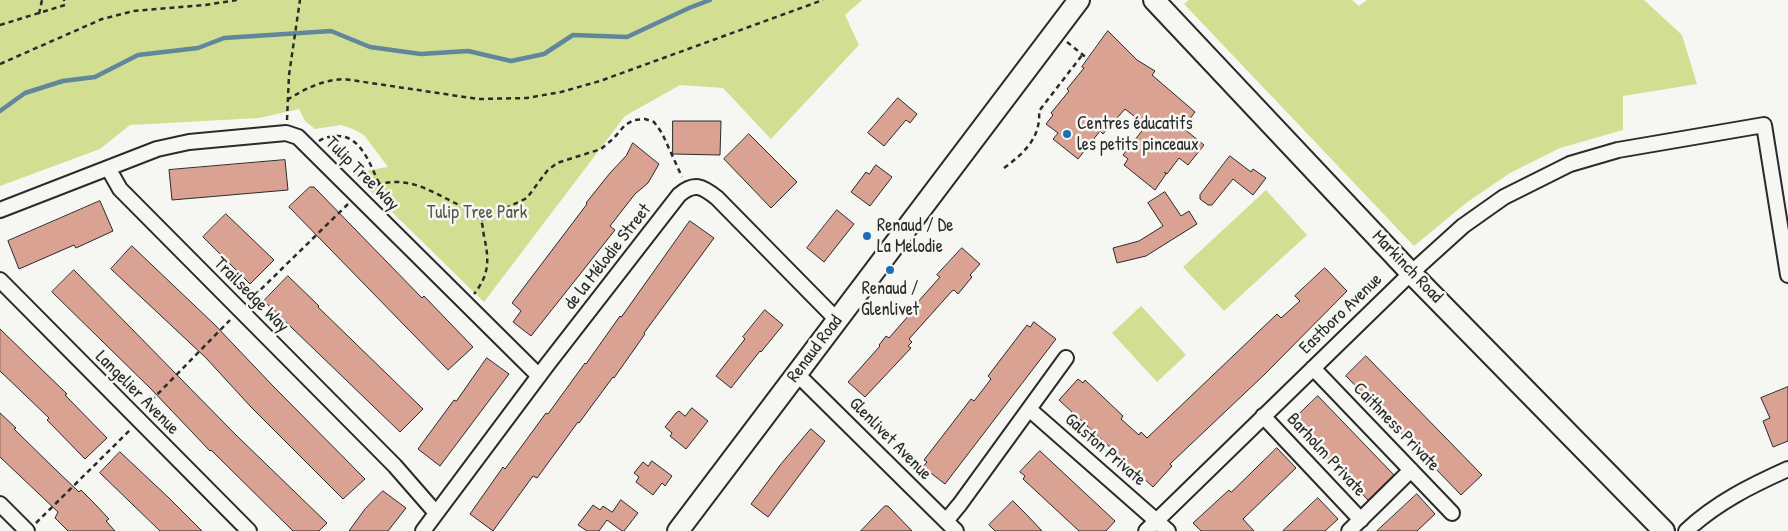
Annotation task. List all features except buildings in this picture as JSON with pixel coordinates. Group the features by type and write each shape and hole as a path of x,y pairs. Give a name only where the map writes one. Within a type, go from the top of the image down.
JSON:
{"street":[{"name":"Renaud Road","path":"678,531 1079,0"},
{"name":"Markinch Road","path":"1154,0 1411,273 1664,531"},
{"name":"Eastboro Avenue","path":"1146,531 1411,273 1463,226 1504,197 1570,164 1618,150 1764,124 1788,276"},
{"name":"Tulip Tree Way","path":"286,133 298,137 539,376"},
{"path":"0,210 157,148 286,133"},
{"name":"Trailsedge Way","path":"108,168 120,189 395,466 436,513"},
{"name":"de la Mélodie Street","path":"436,513 539,376 685,189 694,186 705,189 716,198 837,320"},
{"name":"Langelier Avenue","path":"0,280 248,531"},
{"path":"946,521 1066,358"},
{"name":"Caithness Private","path":"1313,368 1452,512"},
{"name":"Glenlivet Avenue","path":"797,374 956,531"},
{"name":"Galston Private","path":"1029,409 1168,531"},
{"name":"Barholm Private","path":"1263,416 1361,520"},
{"path":"1686,531 1700,518 1728,498 1788,469"},
{"path":"1349,531 1411,470"},
{"path":"0,504 30,529"},
{"path":"423,531 436,513"}],"path":[{"path":"39,14 42,0"},
{"path":"0,25 65,5 64,0"},
{"path":"0,64 102,18 134,11 205,5 237,0"},
{"path":"286,133 288,75 300,0"},
{"path":"287,100 317,84 330,80 344,79 478,99 527,98 561,92 600,81 823,0"},
{"path":"1066,42 1088,59"},
{"path":"1004,168 1029,145 1037,132 1040,120 1039,111 1083,54"},
{"path":"481,220 527,198 546,171 557,162 601,150 625,125 634,120 645,119 654,122 662,133 681,175"},
{"path":"308,147 324,137 340,136 354,141 365,154 379,183"},
{"path":"30,529 131,429 142,410 240,310 366,188 379,183 401,182 421,185 469,210 481,220 488,257 483,282 467,304"}],"green space":[{"name":"Tulip Tree Park","path":"0,0 862,0 845,15 859,45 771,139 723,88 680,85 625,116 484,302 352,173 388,167 364,135 341,125 315,129 305,121 299,109 259,118 130,125 100,149 0,186"},
{"path":"1189,0 1352,0 1359,6 1367,0 1644,0 1682,35 1697,84 1623,96 1623,130 1560,148 1510,173 1466,203 1414,246 1184,4"},
{"path":"1266,190 1307,235 1224,311 1183,267"},
{"path":"1141,306 1186,355 1157,382 1112,333"}],"waterway":[{"path":"0,111 25,93 63,81 95,77 138,55 198,48 224,38 331,31 370,47 421,54 468,51 511,61 544,54 573,35 627,37 710,0"}],"place":[{"name":"Centres éducatifs les petits pinceaux","path":"1067,134"},
{"name":"Renaud / De La Melodie","path":"867,236"},
{"name":"Renaud / Glenlivet","path":"890,270"}]}
